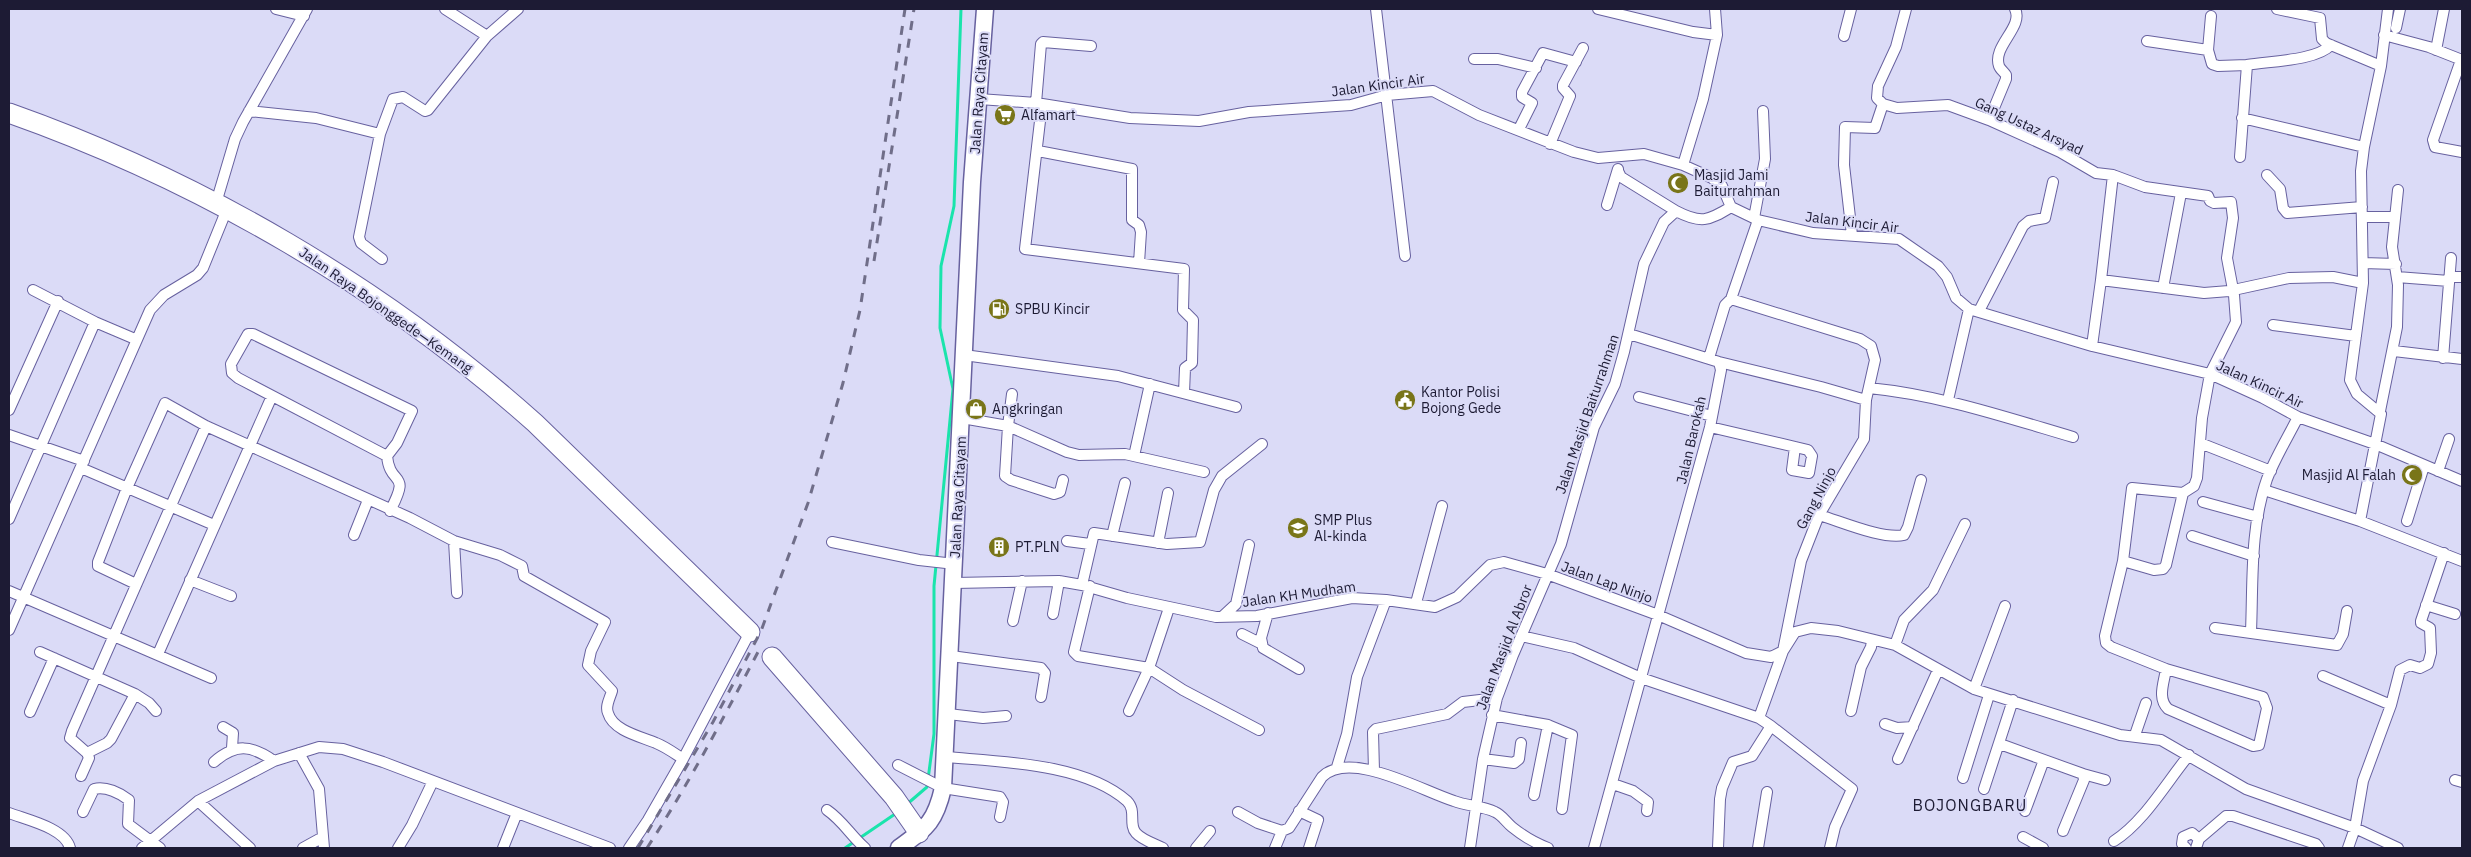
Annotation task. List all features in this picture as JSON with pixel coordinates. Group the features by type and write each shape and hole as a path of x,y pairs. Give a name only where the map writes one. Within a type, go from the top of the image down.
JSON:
{"highway":[{"name":"Jalan Raya Bojonggede—Kemang","path":"9,113 72,136 222,206 279,237 434,340 499,391 659,541 750,632"},
{"path":"772,657 894,797 914,825"}],"main road":[{"name":"Jalan Raya Citayam","path":"899,848 914,825 932,822 939,806 939,786 946,756 954,583 949,563 962,418 972,182 985,9"}],"street":[{"path":"9,630 150,310 164,296 197,275 203,268 222,206 235,139 305,12 276,9"},
{"path":"445,9 487,36"},
{"path":"382,259 361,243 359,237 380,134 393,99 403,97 428,110 487,36 518,9"},
{"path":"1376,9 1405,256"},
{"path":"1598,9 1693,32 1718,35"},
{"path":"1683,165 1703,99 1718,35 1715,9"},
{"path":"1844,36 1851,9"},
{"path":"1852,235 1844,165 1845,127 1875,128 1883,104 1877,98 1878,86 1896,47 1906,9"},
{"path":"1989,120 2006,79 2006,75 1999,65 1999,57 2017,18 2015,9"},
{"path":"2277,9 2320,18 2322,39 2326,43 2381,66"},
{"path":"2380,411 2357,394 2352,388 2350,380 2363,283 2362,212 2364,147 2381,66 2388,9"},
{"path":"2396,28 2400,9"},
{"path":"2436,50 2444,9"},
{"path":"2211,16 2208,50 2213,66 2247,65 2305,56 2325,51 2331,45"},
{"path":"2384,35 2436,50 2462,60 2433,140 2436,147 2462,152"},
{"path":"2146,41 2208,50"},
{"path":"1091,46 1043,42 1041,44 1038,152 1025,249 1180,267 1185,271 1183,310 1193,320 1192,362 1185,368 1184,393"},
{"path":"1550,144 1570,96 1563,88 1563,85 1583,48"},
{"path":"1519,129 1532,103 1522,97 1522,92 1536,68 1540,56 1543,53 1576,62"},
{"path":"1474,58 1498,59 1536,68"},
{"path":"2240,157 2247,65"},
{"name":"Jalan Kincir Air","path":"979,99 1039,104 1130,118 1199,121 1257,111 1351,105 1387,95 1433,91 1479,115 1519,129 1550,144 1598,158 1644,154 1683,165 1706,175 1722,186 1732,207 1756,219 1813,233 1899,239 1938,266 1947,277 1956,298 1974,310 2092,346 2210,374 2298,417 2375,444 2462,481"},
{"name":"Gang Ustaz Arsyad","path":"1883,104 1897,108 1948,105 1989,120 2060,152 2096,173 2113,175 2143,186 2208,196 2214,204 2230,202 2232,204 2233,218 2227,258 2232,290"},
{"path":"249,111 316,118 380,134"},
{"name":"Jalan Barokah","path":"1594,848 1711,421 1722,370 1714,360 1725,305 1731,299 1756,219 1765,159 1763,111"},
{"path":"2242,118 2364,147"},
{"path":"1038,152 1132,169 1132,220 1139,225 1141,232 1139,263"},
{"path":"1607,205 1622,156"},
{"path":"1618,171 1621,177 1676,211 1701,221 1714,217 1732,207"},
{"path":"2092,346 2113,175"},
{"path":"2267,175 2280,189 2283,208 2287,213 2362,212 2395,217"},
{"path":"1948,400 1974,310 2023,226 2029,221 2045,218 2053,182"},
{"path":"2360,521 2380,411 2398,327 2397,276 2392,248 2398,190"},
{"path":"2163,288 2181,193"},
{"name":"Jalan Masjid Baiturrahman","path":"1547,574 1561,544 1594,427 1615,384 1629,334 1644,264 1664,222 1676,211"},
{"path":"2443,358 2451,258"},
{"path":"2363,263 2396,264"},
{"path":"2397,276 2449,279 2462,277"},
{"path":"2101,280 2204,293 2232,290 2289,278 2333,277 2363,283"},
{"path":"33,290 58,301 95,322 136,339"},
{"path":"2166,669 2161,697 2162,703 2168,709 2253,746 2259,745 2267,708 2263,697 2166,669 2111,648 2106,643 2106,636 2124,561 2132,488 2183,493 2194,486 2200,460 2202,418 2210,374 2236,322 2232,290"},
{"name":"Gang Ninjo","path":"1731,299 1860,339 1871,346 1875,360 1866,400 1864,439 1819,515 1801,561 1782,650"},
{"path":"9,410 58,301"},
{"path":"9,518 95,322"},
{"path":"2273,324 2356,336"},
{"path":"248,334 253,334 412,411 397,444 387,456 238,378 230,368 248,334"},
{"path":"1629,334 1714,360 1866,400"},
{"path":"2394,351 2462,359"},
{"path":"964,355 1087,371 1150,384 1236,407"},
{"path":"1134,456 1150,384"},
{"path":"1869,388 1948,400 2073,437"},
{"path":"1012,394 1005,476 1011,480 1054,494 1060,492 1063,480"},
{"path":"158,654 248,446 272,396"},
{"path":"1640,397 1794,447"},
{"path":"136,584 98,566 98,562 163,404 168,403 206,426 410,518 454,541 500,555 522,566 524,576 605,622 591,651 588,665 612,691 607,707 608,715 620,727 671,750 683,759"},
{"path":"2251,632 2254,556 2258,517 2264,490 2271,471 2298,417"},
{"path":"962,418 1008,426 1073,454 1106,456 1125,454 1204,472"},
{"path":"81,776 89,758 87,753 70,738 113,635 172,507 206,426"},
{"path":"9,434 40,446 127,488 214,525"},
{"path":"2438,471 2450,439"},
{"path":"2200,443 2271,471"},
{"path":"1259,730 1183,690 1149,668 1078,656 1074,652 1086,585 1090,544 1094,533 1158,542 1200,542 1209,503 1222,476 1262,444"},
{"path":"387,456 390,470 400,479 401,486 390,510"},
{"path":"2407,521 2424,466"},
{"path":"1819,515 1870,531 1898,536 1904,534 1908,527 1921,480"},
{"path":"1112,536 1125,483"},
{"path":"2264,490 2360,521 2462,561"},
{"path":"1158,542 1168,493"},
{"path":"2124,561 2154,570 2163,569 2166,565 2183,493"},
{"path":"354,535 368,500"},
{"path":"2203,502 2258,517"},
{"path":"1416,604 1442,506"},
{"path":"1895,645 1904,620 1933,590 1965,524"},
{"path":"2192,536 2254,556"},
{"path":"454,541 457,593"},
{"path":"1067,541 1090,544"},
{"path":"832,542 919,560 949,563"},
{"path":"1219,617 1236,604 1249,545"},
{"path":"2348,848 2355,828 2363,781 2391,705 2400,670 2410,665 2420,668 2428,664 2431,653 2430,628 2420,621 2444,553"},
{"name":"Jalan KH Mudham","path":"1169,608 1219,617 1268,613 1334,600 1386,600 1435,606 1457,597 1478,574 1496,563 1504,562 1547,574"},
{"name":"Jalan Lap Ninjo","path":"1547,574 1658,615 1746,653 1771,656 1782,650"},
{"name":"Jalan Masjid Al Abror","path":"1470,848 1483,759 1492,715 1521,636 1547,574"},
{"path":"190,580 231,596"},
{"path":"1013,621 1022,581"},
{"path":"1053,614 1059,581"},
{"path":"954,583 1059,581 1086,585 1169,608 1149,668 1129,711"},
{"path":"9,591 212,678"},
{"path":"1337,767 1347,734 1357,677 1386,600"},
{"path":"2426,605 2455,614"},
{"path":"1974,689 2005,606"},
{"path":"2215,628 2337,645 2343,634 2347,611"},
{"path":"1260,643 1268,613"},
{"path":"1759,718 1782,650 1795,632 1811,628 1838,631 1895,645 1938,670 1989,695 2013,700 2120,735 2136,735 2161,740 2246,789 2355,828 2398,848"},
{"path":"629,848 648,820 683,759 750,632"},
{"path":"1242,634 1260,643 1263,648 1299,669"},
{"path":"1521,636 1574,648 1641,678 1759,718 1771,726 1852,789 1835,827 1830,848"},
{"path":"1851,711 1861,667 1871,647 1872,640"},
{"path":"40,652 135,694 149,703 156,711"},
{"path":"951,656 1041,668 1046,673 1041,698"},
{"path":"30,712 54,658"},
{"path":"1898,759 1938,670"},
{"path":"2323,676 2391,705"},
{"path":"87,753 107,743 135,694"},
{"path":"1963,778 1989,695"},
{"path":"1374,771 1373,732 1376,729 1447,714 1463,702 1497,698"},
{"path":"1984,789 2013,700"},
{"path":"2136,735 2146,703"},
{"path":"948,714 983,718 1006,716"},
{"path":"1492,715 1548,725 1570,734 1574,738 1562,809"},
{"path":"1884,724 1897,728 1913,727"},
{"path":"1534,795 1548,725"},
{"path":"1718,848 1720,799 1732,762 1752,756 1771,726"},
{"path":"223,727 233,733 232,748"},
{"path":"1483,759 1514,763 1519,759 1521,743"},
{"path":"2000,744 2105,780"},
{"path":"146,844 198,801 274,761 320,747 343,749 610,848"},
{"path":"214,762 232,748 250,749 263,753 274,761"},
{"path":"299,753 319,789 324,848"},
{"path":"2114,841 2129,831 2140,819 2189,755"},
{"path":"946,756 1023,765 1086,778 1104,786 1128,802 1134,814 1133,828 1137,834 1163,848"},
{"path":"2025,811 2044,760"},
{"path":"898,765 939,786 1000,797 1003,802 1000,817"},
{"path":"1238,812 1258,823 1282,831 1289,828 1328,770 1337,767 1354,767 1374,771 1455,802 1494,811 1522,835 1548,848"},
{"path":"2063,831 2084,780 2083,774"},
{"path":"398,848 412,825 433,781"},
{"path":"1613,784 1644,797 1648,802 1647,811"},
{"path":"83,812 94,789 106,790 122,795 129,800 128,824 146,844 160,848"},
{"path":"1758,848 1767,792"},
{"path":"198,801 250,848"},
{"path":"827,810 847,828 850,834 862,846"},
{"path":"1299,811 1318,820 1309,848"},
{"path":"9,813 57,832 68,840 70,848"},
{"path":"503,848 517,813"},
{"path":"2181,847 2183,837 2188,833 2195,834 2198,844 2226,816 2233,816 2316,844 2319,848"},
{"path":"1196,848 1210,831"},
{"path":"1275,848 1282,831"},
{"path":"2023,836 2043,848"},
{"path":"303,848 323,837"}],"waterway":[{"path":"906,805 927,787 934,734 934,586 953,389 940,328 941,266 954,206 961,9"},
{"path":"845,848 898,812"}],"railway":[{"path":"638,848 713,722 761,631 808,503 843,383 860,310 905,9"},
{"path":"874,261 914,9"},
{"path":"647,848 691,776 758,652"}],"place":[{"name":"Alfamart","path":"1005,115"},
{"name":"Masjid Jami Baiturrahman","path":"1678,183"},
{"name":"SPBU Kincir","path":"999,309"},
{"name":"Kantor Polisi Bojong Gede","path":"1405,400"},
{"name":"Angkringan","path":"976,409"},
{"name":"Masjid Al Falah","path":"2412,475"},
{"name":"SMP Plus Al-kinda","path":"1298,528"},
{"name":"PT.PLN","path":"999,547"}],"district":[{"name":"BOJONGBARU","path":"1970,805"}]}
